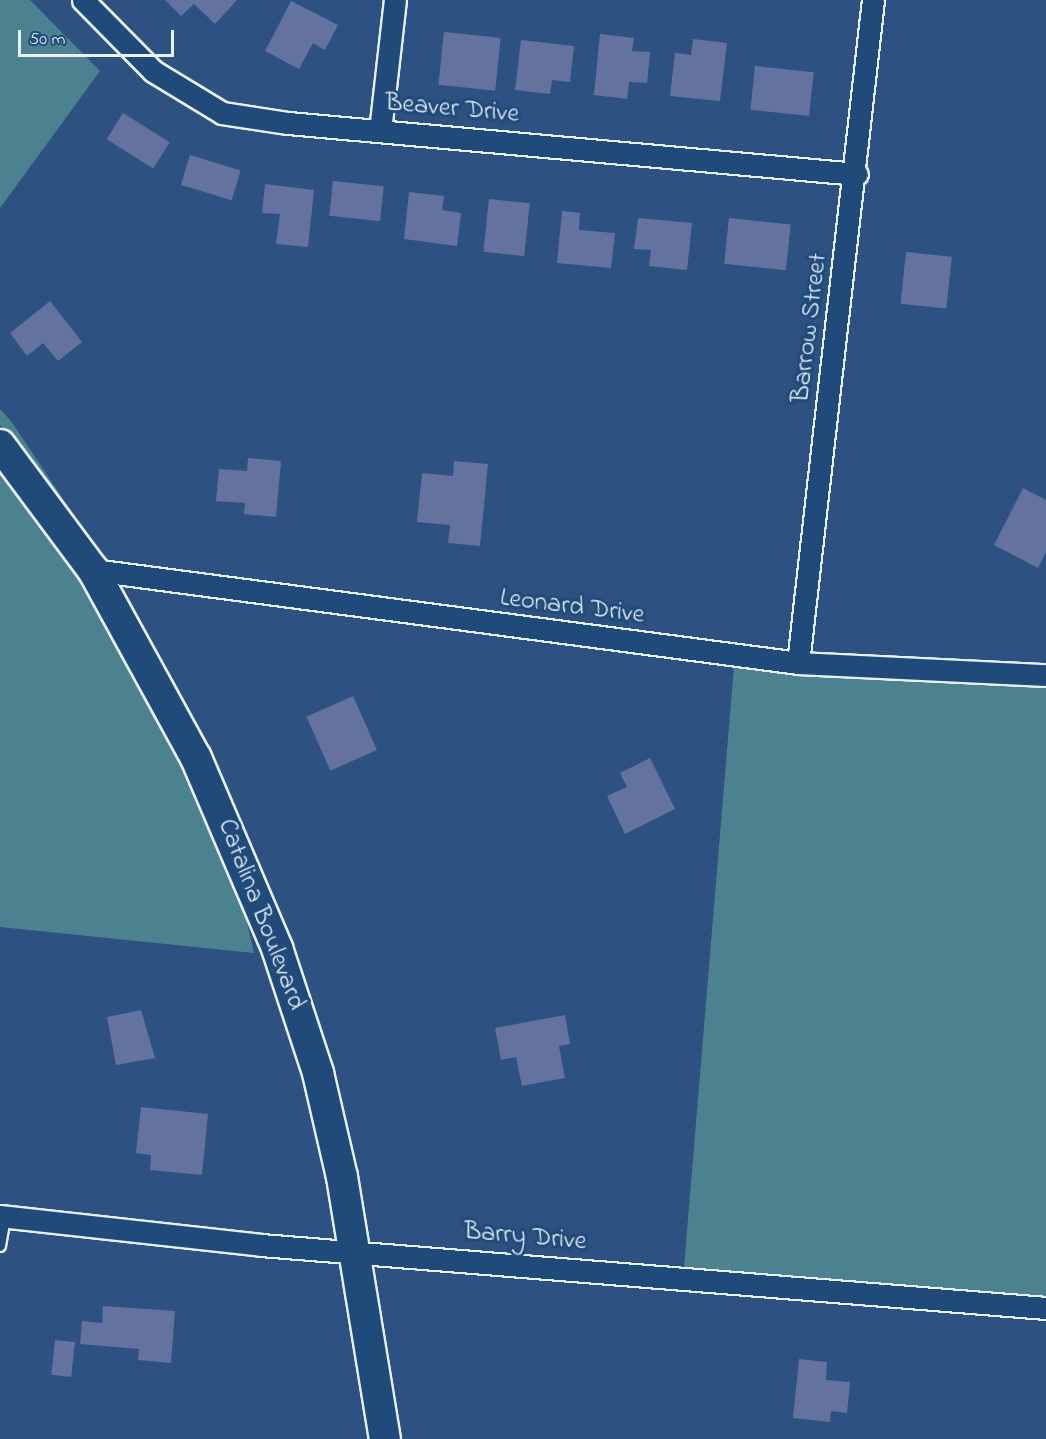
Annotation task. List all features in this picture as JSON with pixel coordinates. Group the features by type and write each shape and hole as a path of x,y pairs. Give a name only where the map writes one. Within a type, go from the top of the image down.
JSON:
{"street":[{"name":"Beaver Drive","path":"83,0 153,71 222,113 380,130 857,174"},
{"path":"380,130 395,0"},
{"name":"Barrow Street","path":"798,663 857,174 873,0"},
{"name":"Catalina Boulevard","path":"0,445 93,570 196,758 277,948 318,1073 354,1251 385,1439"},
{"name":"Leonard Drive","path":"93,570 798,663 1046,675"},
{"name":"Barry Drive","path":"2,1217 354,1251 1046,1308"}],"lane":[{"path":"0,1245 2,1217"}],"green space":[{"path":"0,0 30,0 100,71 0,208"},
{"path":"0,409 11,421 105,562 0,425"},
{"path":"0,463 80,572 79,579 85,580 185,762 240,892 254,953 0,927"},
{"path":"734,666 809,675 1046,686 1046,1298 684,1267"}],"building":[{"path":"165,0 237,0 215,24 194,4 181,16"},
{"path":"291,1 338,25 325,50 313,43 299,69 265,51"},
{"path":"444,32 501,38 495,91 438,85"},
{"path":"600,34 634,38 632,51 650,52 647,83 629,82 627,99 594,95"},
{"path":"693,39 727,43 720,101 670,96 675,53 691,55"},
{"path":"521,40 574,46 570,82 552,80 550,94 515,90"},
{"path":"755,66 814,72 809,116 750,110"},
{"path":"123,113 170,142 153,168 107,139"},
{"path":"190,155 241,170 232,200 181,185"},
{"path":"333,181 384,186 380,221 329,216"},
{"path":"265,184 314,190 308,247 276,244 280,214 262,213"},
{"path":"409,192 444,196 442,210 461,213 457,246 404,239"},
{"path":"489,199 530,203 524,256 483,252"},
{"path":"562,211 580,213 579,230 615,233 611,268 557,263"},
{"path":"638,218 692,223 687,270 649,266 651,250 634,249"},
{"path":"729,218 791,224 786,270 724,264"},
{"path":"906,252 952,257 946,309 901,304"},
{"path":"50,301 82,342 58,361 43,343 27,356 10,333"},
{"path":"248,458 281,461 276,517 244,514 245,503 216,501 219,469 247,471"},
{"path":"454,461 488,464 480,546 448,543 450,525 417,522 422,473 453,476"},
{"path":"1023,488 1046,500 1046,552 1038,568 994,545"},
{"path":"353,696 377,750 330,771 306,717"},
{"path":"650,758 675,809 625,834 607,796 627,787 620,773"},
{"path":"141,1010 155,1058 116,1065 107,1017"},
{"path":"565,1015 570,1044 559,1046 565,1078 522,1086 516,1057 501,1060 495,1028"},
{"path":"141,1107 208,1114 202,1175 150,1170 151,1155 136,1153"},
{"path":"103,1306 175,1311 171,1363 138,1360 139,1349 80,1344 82,1321 102,1323"},
{"path":"55,1340 75,1342 71,1377 51,1375"},
{"path":"799,1359 827,1362 826,1380 850,1382 847,1413 831,1411 830,1422 793,1418"}]}
